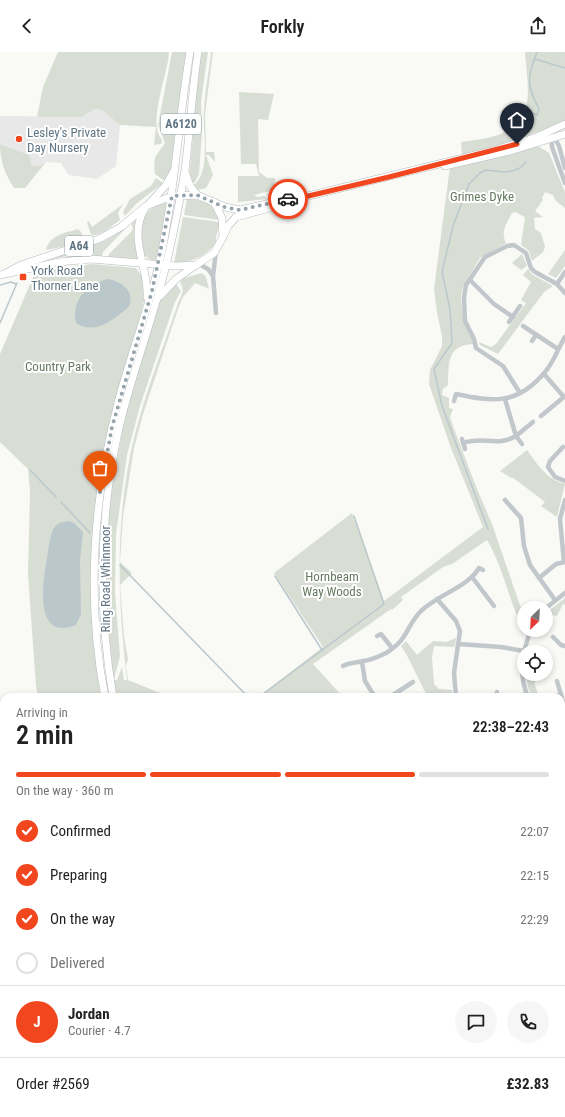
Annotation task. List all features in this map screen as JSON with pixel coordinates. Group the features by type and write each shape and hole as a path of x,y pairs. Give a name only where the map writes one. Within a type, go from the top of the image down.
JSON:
{"highway":[{"name":"A6120","path":"162,265 190,52"},
{"name":"A6120","path":"162,265 184,172 198,52"},
{"path":"429,167 457,164 542,142 557,135 565,124"},
{"path":"147,206 180,194 197,195 230,208 240,210 296,197 304,197 429,167 492,151 537,136 557,135"},
{"name":"A6120","path":"147,206 166,184 176,167"},
{"path":"184,172 190,186 197,195"},
{"path":"217,250 228,226 236,217 297,201 304,197"},
{"path":"214,202 222,218 223,237"},
{"name":"Ring Road Whinmoor","path":"146,306 147,282 138,239 137,225 147,206"},
{"name":"A64","path":"3,274 21,265 99,239 121,227 147,206"},
{"name":"Ring Road Whinmoor","path":"157,299 169,285 217,250"},
{"name":"A64","path":"3,274 75,260 103,259 143,263"},
{"path":"143,263 162,265 197,264"},
{"name":"Ring Road Whinmoor","path":"112,693 105,632 102,578 108,491 120,427 157,299 162,265"},
{"name":"Ring Road Whinmoor","path":"104,693 95,591 96,541 100,492 116,409 146,306 162,265"}],"street":[{"path":"557,135 565,168"},
{"path":"557,135 559,146"},
{"path":"557,135 552,147 565,183"},
{"path":"542,142 552,147"},
{"path":"520,393 503,366 476,348 474,339 465,321 464,297 466,286 485,257 507,246 514,246 526,253 531,268 535,272 557,284 565,294"},
{"path":"216,313 213,276 217,250"},
{"path":"197,264 208,269 213,276"},
{"path":"557,284 565,272"},
{"path":"470,280 494,304 513,317"},
{"path":"509,322 520,306"},
{"path":"522,326 558,349"},
{"path":"532,341 536,335"},
{"path":"454,401 454,394 491,401 506,399 520,393 544,374 565,337"},
{"path":"541,416 564,396 544,374"},
{"path":"506,399 516,436 522,444"},
{"path":"542,407 546,412"},
{"path":"465,449 463,441 509,441 533,422"},
{"path":"563,447 550,461 548,467 556,477 565,481"},
{"path":"505,500 521,518 526,556 538,578 555,600 565,593"},
{"path":"538,578 556,564 565,562 560,519 565,500"},
{"path":"343,666 351,662 362,662 381,655 392,648 405,637 422,611 437,598 472,577 479,568 483,570"},
{"path":"472,577 494,606"},
{"path":"437,598 459,627 460,637 454,673 456,693"},
{"path":"378,636 381,634 392,648"},
{"path":"553,637 560,645 565,646"},
{"path":"459,644 517,650"},
{"path":"362,662 365,681 372,693"},
{"path":"524,681 527,693"},
{"path":"557,681 561,693"},
{"path":"396,693 413,682"}],"shaded area":[{"path":"94,109 102,110 120,125 116,166 97,179 69,175 61,163 46,162 39,166 32,166 28,155 0,144 0,116 82,117"},
{"path":"108,279 121,284 128,290 131,299 129,306 114,319 104,325 93,328 76,323 76,307 82,294 93,285"},
{"path":"68,521 74,523 83,532 80,560 81,614 76,625 62,628 53,625 47,617 43,594 45,568 51,535 57,525"}],"green space":[{"path":"58,52 169,52 157,110 158,132 162,140 161,144 154,145 156,127 120,125 102,110 94,109 82,117 37,117 43,87"},
{"path":"172,52 187,52 174,161 166,182 155,174 154,163 156,156 165,143 158,125"},
{"path":"200,52 208,52 201,102 202,132 199,174 195,182 190,184 189,176 193,136 192,112"},
{"path":"211,52 213,52 205,114 206,152 214,152 215,162 209,155 206,155 213,175 206,188 197,190 193,186 199,180 204,161 204,110"},
{"path":"525,52 565,52 565,122 504,144 462,155 461,142 498,135 511,129 525,112 528,90"},
{"path":"239,92 274,94 268,120 258,119 259,172 267,178 275,178 274,190 254,195 257,197 264,196 267,199 238,202 238,176 259,176 256,164 241,164"},
{"path":"0,144 29,155 32,166 39,166 46,162 25,188 14,188 11,183 2,162"},
{"name":"Grimes Dyke","path":"538,146 549,153 565,192 565,208 556,201 553,195 545,192 542,198 543,200 535,211 543,217 534,218 535,229 541,233 545,247 543,252 532,261 529,251 521,245 525,217 515,212 512,213 504,231 504,239 506,243 480,258 465,283 461,297 463,319 472,336 474,344 465,345 458,348 454,352 449,363 448,385 443,389 442,395 449,398 449,408 453,409 450,417 454,429 492,524 518,601 517,601 517,616 498,562 487,540 452,564 443,567 401,597 403,600 392,610 391,609 313,664 339,693 263,693 323,647 274,573 352,513 384,601 483,527 451,448 429,384 430,370 442,346 442,336 434,289 450,168"},
{"path":"156,178 163,183 136,204 125,216 123,212 130,199 151,186"},
{"path":"187,199 202,201 211,206 215,210 219,220 184,215"},
{"path":"168,202 156,261 149,259 141,249 139,234 143,219 150,209"},
{"path":"123,204 118,213 120,220 102,232 91,235 87,222 89,221 92,227"},
{"path":"183,217 219,222 219,227 216,242 203,255 193,260 174,263"},
{"path":"135,220 134,235 139,259 108,257 109,254 132,231 133,228 131,224"},
{"path":"126,228 103,252 102,256 94,256 92,245 105,241"},
{"path":"78,229 82,233 81,240 62,247 46,250 50,241 58,235"},
{"path":"87,246 89,253 87,257 69,256 49,259"},
{"path":"565,250 565,266 556,278 548,274"},
{"path":"522,254 527,266 521,270 512,263"},
{"name":"Country Park","path":"92,264 136,268 141,275 143,275 145,298 130,352 94,529 100,681 113,680 107,623 105,558 111,489 127,409 158,305 164,293 175,282 181,291 175,302 140,406 127,455 116,534 115,593 120,656 114,680 117,680 122,667 124,680 127,680 120,585 124,637 128,659 126,666 128,680 160,693 37,693 28,574 30,493 28,469 0,442 0,354 34,275 53,269"},
{"path":"528,269 533,275 553,286 544,292 498,354 480,345 479,342 491,347 496,344 526,303 521,300 531,282 523,275"},
{"name":"Country Park","path":"202,273 206,277 209,289 195,283 183,297 143,414 134,448 123,517 120,562 122,509 126,480 131,451 141,413 182,295 183,290 180,282 184,278"},
{"path":"527,450 547,475 565,484 557,517 541,506 545,502 512,477 511,478 500,471"},
{"name":"Country Park","path":"120,562 132,573 120,585 120,566"},
{"path":"565,598 565,605 563,604 557,616 553,615 553,607"},
{"path":"456,638 455,647 434,646 432,657 434,684 439,689 452,690 452,693 426,693 401,646 406,641 417,655 433,641 446,642"},
{"path":"527,681 537,681 534,682 538,693 531,693"}],"waterway":[{"name":"Grimes Dyke","path":"528,130 527,117 532,113 537,115 539,109 532,93 529,81 531,68 537,52"},
{"path":"535,59 565,68"},
{"name":"Grimes Dyke","path":"488,529 442,406 434,369 452,343 450,309 442,272 453,226 469,184 480,173 486,170 504,172 512,171 520,168 526,162"},
{"path":"0,285 11,282 16,284"},
{"path":"0,323 17,283"},
{"path":"30,470 56,497"},
{"path":"61,502 90,533"},
{"path":"264,693 384,604 354,516"},
{"path":"120,565 244,693"},
{"path":"275,576 322,650"}],"way so far":[{"path":"100,492 107,450 118,402 159,265 172,196 180,194 197,195 224,207 240,210 288,199"}],"place":[{"name":"Lesley's Private Day Nursery","path":"19,139"},
{"name":"York Road Thorner Lane","path":"23,277"}],"route":[{"path":"288,199 304,197 389,177 473,154 492,151 517,144"}],"park label":[{"name":"Hornbeam Way Woods","path":"332,584"}]}
